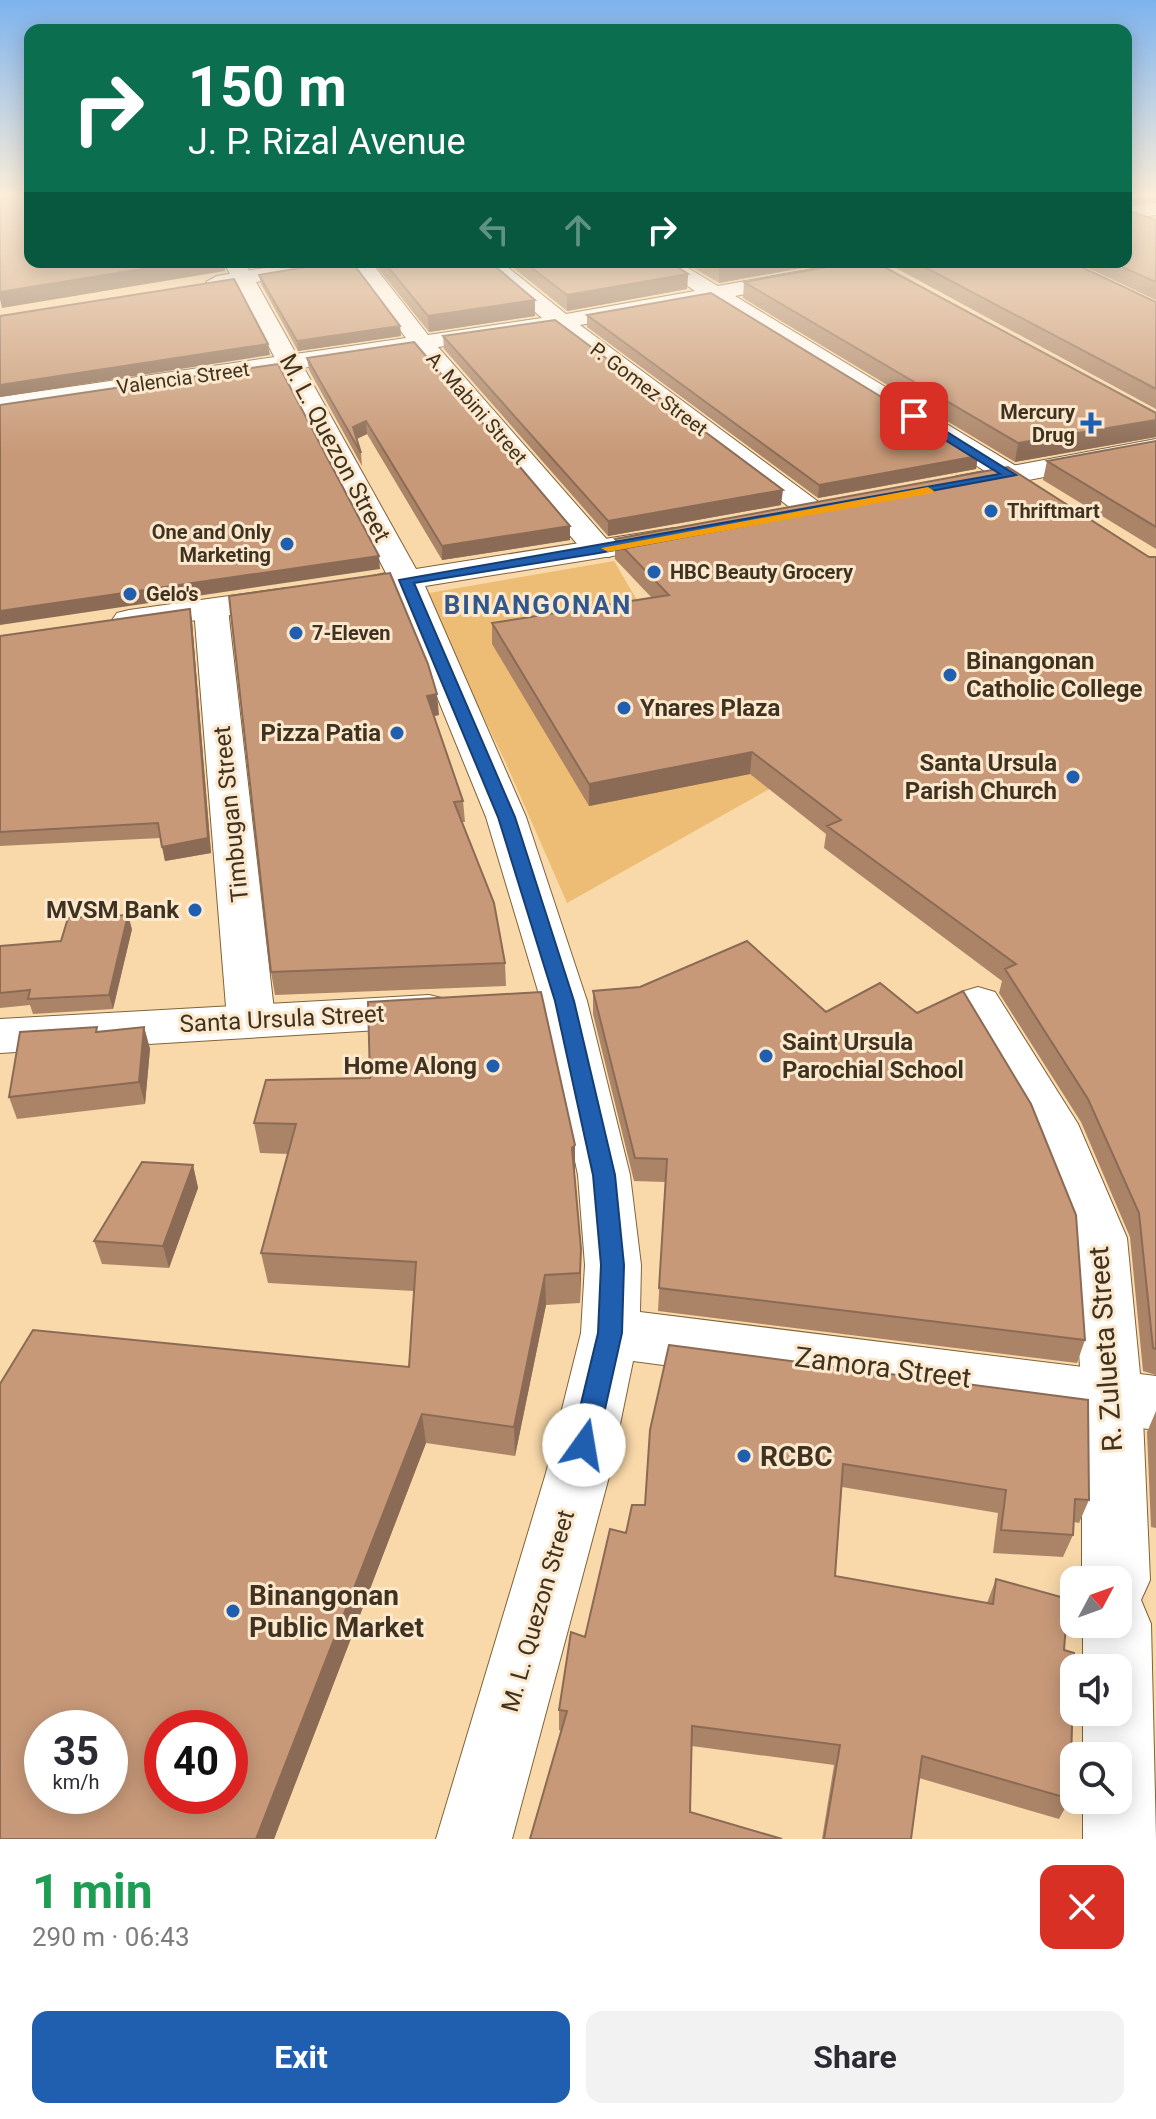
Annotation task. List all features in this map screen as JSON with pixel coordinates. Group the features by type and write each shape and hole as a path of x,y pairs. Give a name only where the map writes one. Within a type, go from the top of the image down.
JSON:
{"street":[{"path":"197,285 203,283"},
{"name":"M. L. Quezon Street","path":"245,283 406,580 506,817 564,1001 604,1175 613,1265 610,1333 578,1473 474,1839"},
{"name":"A. Mabini Street","path":"376,283 422,343 599,550"},
{"name":"P. Gomez Street","path":"513,283 814,512"},
{"path":"694,283 1048,499"},
{"name":"Valencia Street","path":"0,405 561,322 791,283"},
{"path":"935,490 1156,447"},
{"path":"783,518 844,507"},
{"path":"90,625 406,580 706,531"},
{"name":"Timbugan Street","path":"211,609 251,1019"},
{"path":"518,1005 564,1001"},
{"name":"R. Zulueta Street","path":"978,1003 1052,1124 1099,1238 1134,1399 1117,1566"},
{"name":"Santa Ursula Street","path":"0,1036 472,1008"},
{"name":"Zamora Street","path":"610,1333 1134,1399"},
{"path":"1119,1726 1121,1839"}],"shaded area":[{"path":"614,561 644,612 771,788 567,903 505,761 423,594"}],"building":[{"path":"0,283 57,283 0,292"},
{"path":"210,283 236,283 268,344 0,385 0,316"},
{"path":"264,283 368,283 400,326 297,341"},
{"path":"401,283 515,283 535,300 428,316"},
{"path":"551,283 637,283 567,295"},
{"path":"745,283 914,283 1156,413 1156,420 1018,443"},
{"path":"955,283 1115,283 1156,302 1156,389"},
{"path":"711,293 978,456 819,485 587,315"},
{"path":"555,320 783,490 608,521 443,336"},
{"path":"414,342 570,526 442,546 366,421 353,427 361,453 307,358"},
{"path":"278,364 379,556 0,611 0,405"},
{"path":"1156,441 1156,527 1047,461"},
{"path":"1008,467 1149,557 1156,557 1156,1349 1153,1348 1139,1213 1088,1099 1005,969 1016,964 827,826 841,820 752,752 589,784 492,623 669,595 615,539"},
{"path":"390,573 428,664 437,694 427,696 463,801 454,802 494,903 505,963 271,972 229,596"},
{"path":"190,609 208,838 162,847 158,823 0,832 0,636"},
{"path":"128,915 109,995 28,999 30,990 0,993 0,946 61,941 68,918"},
{"path":"747,941 826,1012 880,983 917,1013 963,991 1031,1104 1076,1215 1085,1340 659,1288 667,1159 635,1158 593,991 640,987"},
{"name":"Binangonan Public Market","path":"541,992 575,1145 572,1148 581,1249 580,1273 545,1275 514,1427 422,1414 256,1839 0,1839 0,1384 33,1330 409,1367 416,1262 261,1253 296,1124 254,1123 266,1080 370,1078 368,1002"},
{"path":"97,1027 96,1032 144,1027 139,1082 9,1097 20,1032"},
{"path":"142,1162 193,1165 163,1246 94,1241"},
{"path":"669,1345 1088,1400 1089,1500 1075,1499 1073,1535 1001,1530 1006,1490 843,1464 835,1576 993,1604 996,1579 1060,1597 1060,1638 1065,1638 1064,1650 1074,1653 1060,1654 1060,1726 1072,1726 1072,1742 1060,1742 1060,1796 922,1756 911,1839 824,1839 840,1745 692,1726 690,1812 782,1839 530,1839 567,1711 559,1710 571,1632 585,1637 610,1529 626,1533 632,1505 645,1505 650,1430"}],"slow traffic":[{"path":"608,548 928,491"}],"place":[{"name":"Mercury Drug","path":"1091,423"},
{"name":"Thriftmart","path":"991,511"},
{"name":"One and Only Marketing","path":"287,544"},
{"name":"HBC Beauty Grocery","path":"654,572"},
{"name":"Gelo's","path":"130,594"},
{"name":"7-Eleven","path":"296,633"},
{"name":"Binangonan Catholic College","path":"950,675"},
{"name":"Ynares Plaza","path":"624,708"},
{"name":"Pizza Patia","path":"397,733"},
{"name":"Santa Ursula Parish Church","path":"1073,777"},
{"name":"MVSM Bank","path":"195,910"},
{"name":"Saint Ursula Parochial School","path":"766,1056"},
{"name":"Home Along","path":"493,1066"},
{"name":"RCBC","path":"744,1456"},
{"name":"Binangonan Public Market","path":"233,1611"}],"district":[{"name":"BINANGONAN","path":"538,605"}],"route":[{"path":"584,1445 610,1333 613,1265 604,1175 564,1001 506,817 454,687 406,580 599,550 1011,475 914,416"}]}
